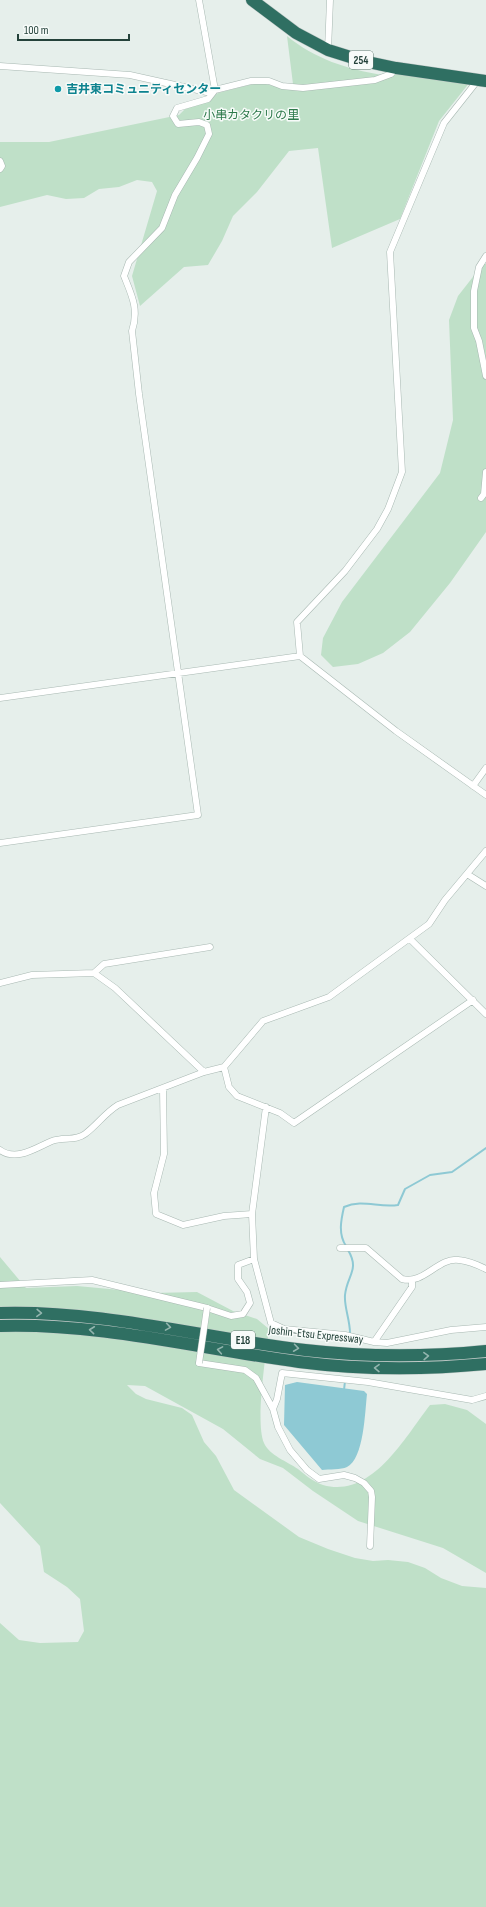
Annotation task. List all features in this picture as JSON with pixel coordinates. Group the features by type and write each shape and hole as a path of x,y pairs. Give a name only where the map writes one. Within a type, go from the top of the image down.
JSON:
{"highway":[{"name":"254","path":"252,0 296,33 328,50 363,61 396,68 482,81"},
{"name":"Joshin-Etsu Expressway","path":"0,1313 43,1313 109,1319 271,1345 336,1353 404,1356 486,1351"},
{"name":"E18","path":"0,1326 74,1328 108,1332 269,1358 334,1366 400,1369 486,1364"}],"street":[{"path":"0,843 198,816 139,394 132,331 134,322 134,300 124,276 129,262 162,228 175,195 197,158 209,134 207,126 199,122 178,124 173,116 177,108 208,99 213,91 199,0"},
{"path":"328,50 330,0"},
{"path":"0,66 130,76 213,91 250,81 269,81 282,86 303,88 375,80 391,74 396,68"},
{"path":"300,656 297,622 345,571 377,529 388,509 402,472 390,252 444,123 482,81"},
{"path":"0,161 2,166 0,169"},
{"path":"486,256 479,267 474,291 474,328 479,341 486,376"},
{"path":"479,267 486,267"},
{"path":"481,498 484,494 486,472"},
{"path":"0,698 300,656 396,731 486,795"},
{"path":"473,786 486,768"},
{"path":"0,1150 4,1154 18,1154 36,1150 53,1141 76,1138 85,1134 110,1110 118,1105 204,1072 224,1067 263,1021 329,997 429,924 445,900 486,851"},
{"path":"467,874 486,886"},
{"path":"410,939 486,1014"},
{"path":"0,983 32,975 94,972 104,964 210,947"},
{"path":"94,972 115,988 204,1072"},
{"path":"224,1067 229,1087 237,1096 280,1113 294,1123 472,1000"},
{"path":"163,1089 164,1154 154,1193 156,1214 183,1225 224,1216 252,1214"},
{"path":"266,1107 252,1214 254,1260 271,1323 284,1329 345,1335 374,1342 387,1343 451,1330 486,1328"},
{"path":"340,1248 366,1248 402,1279 416,1279 448,1261 458,1259 486,1268"},
{"path":"0,1285 92,1280 207,1308 231,1316 243,1314 250,1303 247,1292 238,1279 238,1265 254,1260"},
{"path":"374,1342 412,1287 412,1280"},
{"path":"207,1308 199,1363 245,1370 256,1378 273,1409 278,1427 290,1450 313,1476 324,1480 344,1475 355,1478 364,1483 371,1491 370,1546"},
{"path":"273,1409 277,1399 282,1373 368,1382 472,1400 486,1396"}],"green space":[{"name":"小串カタクリの里","path":"287,36 309,51 332,62 356,70 382,75 364,79 311,85 293,84"},
{"path":"400,71 470,82 439,121 400,219 332,248 318,148 289,151 257,192 233,216 222,241 208,265 184,267 140,306 132,276 157,191 152,182 137,180 119,187 99,189 84,198 66,199 47,195 0,207 0,142 49,142 179,115 185,109 204,103 218,93 249,85 261,83 291,90 318,89 374,83"},
{"path":"483,264 486,264 486,532 450,583 410,632 383,653 358,664 333,667 321,655 323,638 342,602 440,473 453,420 449,320 458,296"},
{"path":"0,1257 26,1288 77,1286 153,1293 197,1292 233,1311 257,1319 269,1329 261,1405 262,1433 264,1443 274,1455 323,1485 341,1487 357,1483 372,1474 386,1462 398,1448 430,1405 445,1404 467,1410 486,1424 486,1573 443,1548 358,1521 313,1491 283,1468 260,1459 223,1429 145,1386 127,1385 136,1394 146,1399 182,1408 192,1415 204,1442 216,1456 234,1490 299,1537 355,1558 373,1561 388,1560 408,1562 425,1568 441,1578 462,1586 486,1588 486,1907 0,1907 0,1623 19,1640 40,1643 78,1642 84,1631 80,1599 67,1587 44,1572 40,1546 0,1503"}],"water":[{"path":"297,1382 364,1391 367,1394 363,1434 360,1445 353,1462 347,1467 322,1470 284,1425 285,1385"}],"waterway":[{"path":"346,1246 341,1232 344,1207 357,1204 398,1205 405,1189 430,1175 452,1172 486,1148"},
{"path":"348,1250 353,1263 353,1268 345,1295 350,1333"},
{"path":"344,1390 345,1381"}],"place":[{"name":"吉井東コミュニティセンター","path":"58,89"}]}
